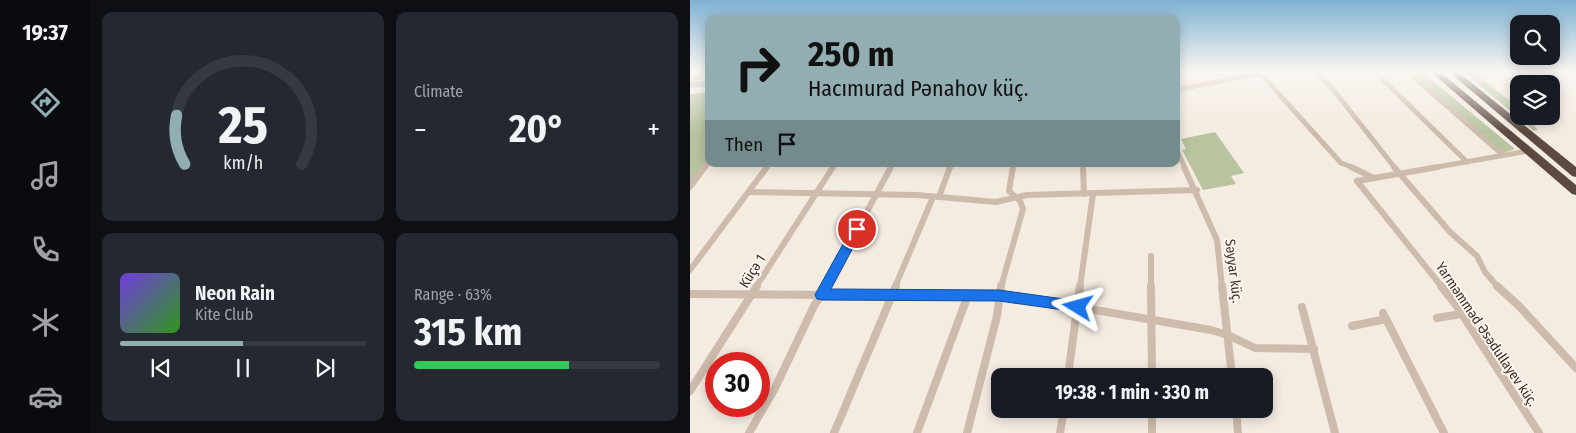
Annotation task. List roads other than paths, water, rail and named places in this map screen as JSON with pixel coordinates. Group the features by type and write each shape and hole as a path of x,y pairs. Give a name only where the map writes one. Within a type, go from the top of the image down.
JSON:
{"highway":[{"path":"1458,91 1576,191"},
{"path":"1475,91 1576,173"}],"street":[{"path":"1276,91 1340,163 1367,173 1374,178 1400,175 1528,151"},
{"path":"1335,91 1400,175 1450,232 1477,256 1485,272 1495,284 1519,306 1576,368"},
{"path":"1395,91 1467,162"},
{"path":"1430,91 1503,156"},
{"name":"Səyyar küç.","path":"1180,156 1218,240 1231,368"},
{"path":"690,187 705,167"},
{"path":"690,270 768,167"},
{"name":"Küçə 1","path":"690,391 833,167"},
{"path":"749,433 775,388 814,306 822,295 890,167"},
{"path":"834,433 891,295 950,167"},
{"path":"967,433 997,316 999,296 1023,209 1022,204 1010,191 1014,167"},
{"path":"1083,167 1084,194"},
{"name":"Yarməmməd Əsədullayev küç.","path":"1374,178 1357,181 1461,314 1539,433"},
{"path":"749,192 936,197 1005,202 1026,195 1197,190"},
{"path":"1069,368 1093,194"},
{"path":"1151,256 1152,368"},
{"path":"690,294 999,296 1078,307 1211,330 1228,335 1255,348 1314,349"},
{"path":"917,433 968,295"},
{"path":"1302,307 1335,433"},
{"path":"1437,318 1461,314"},
{"path":"1352,326 1384,316 1444,433"},
{"path":"1060,433 1062,418"},
{"path":"1152,418 1152,433"},
{"path":"1237,418 1238,433"}]}
